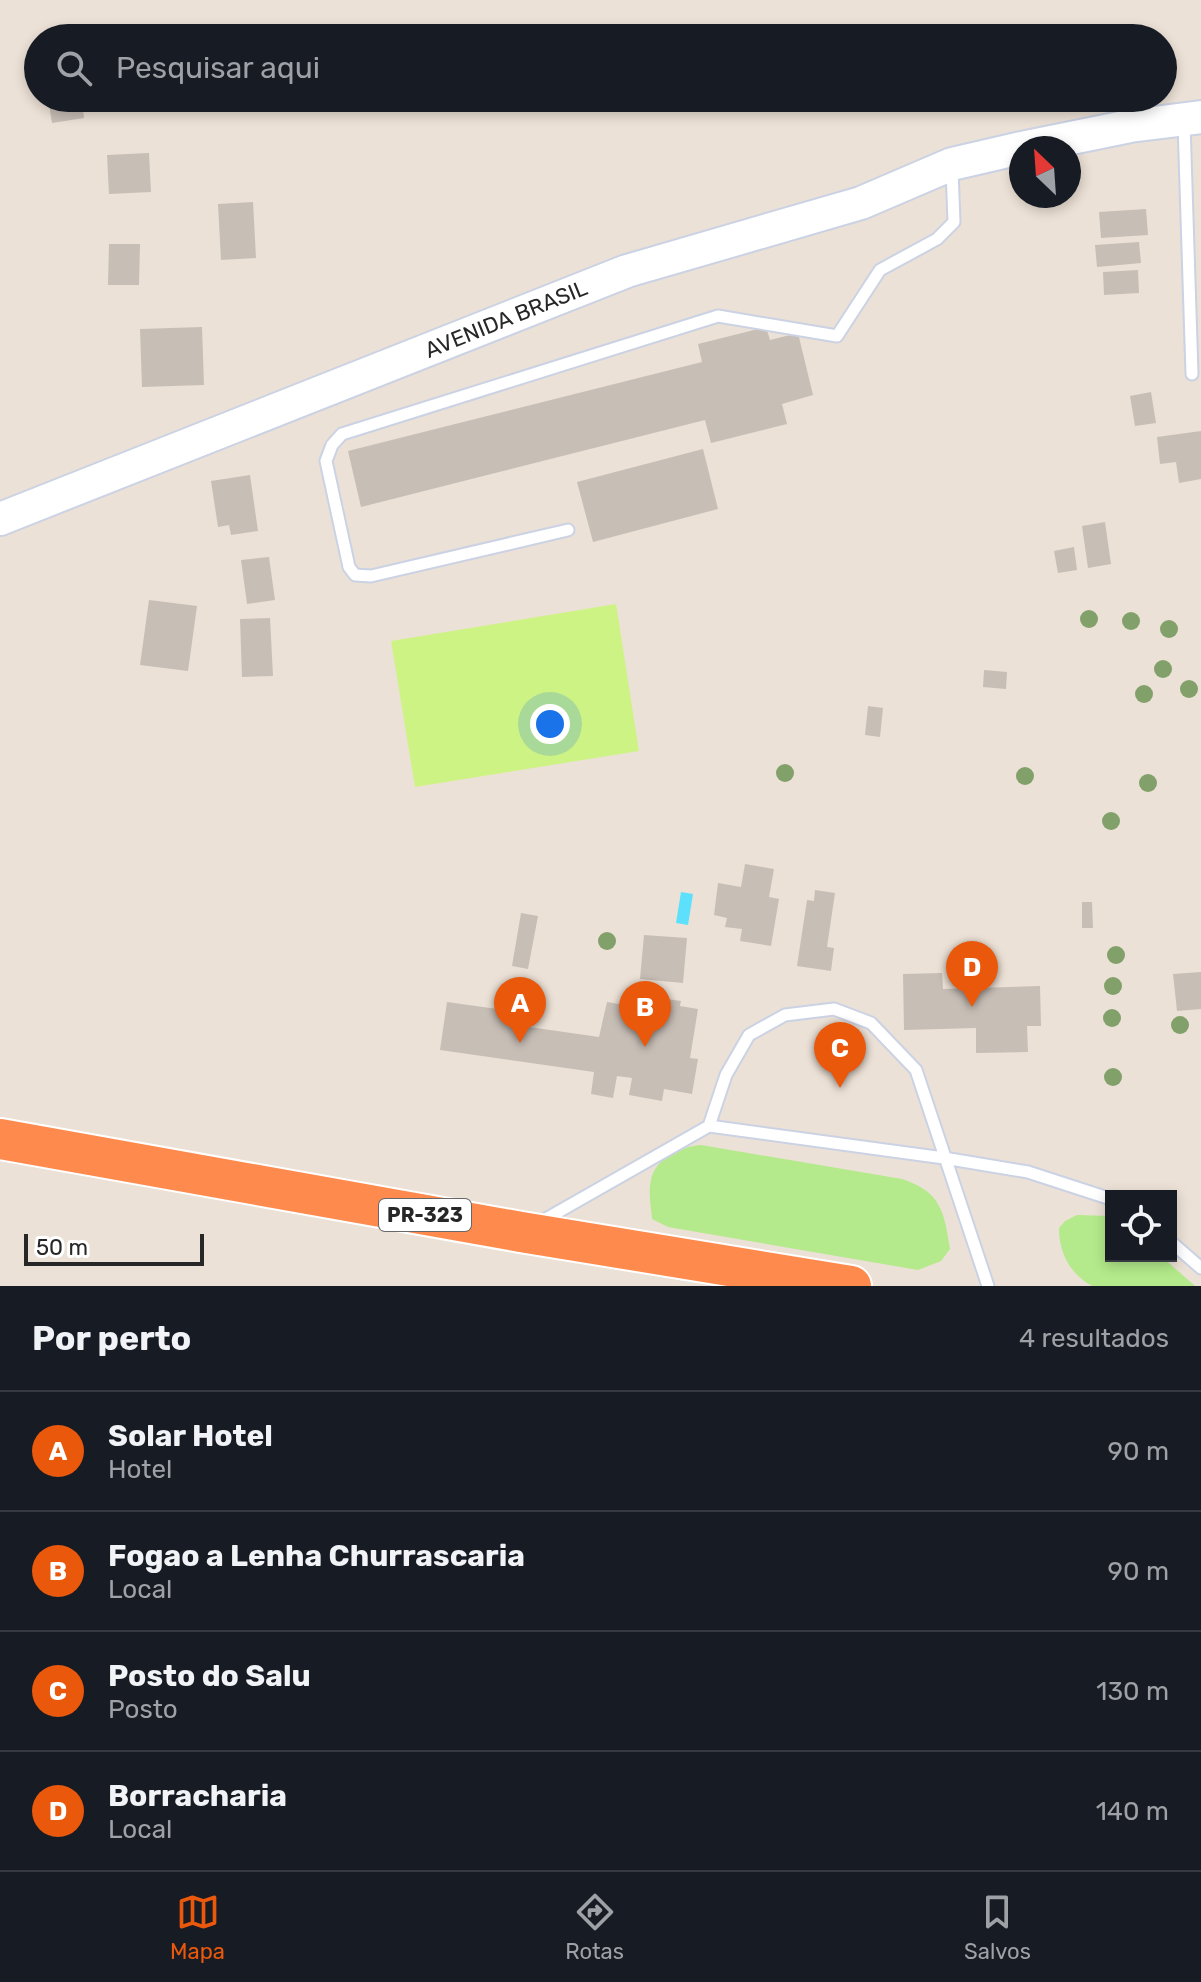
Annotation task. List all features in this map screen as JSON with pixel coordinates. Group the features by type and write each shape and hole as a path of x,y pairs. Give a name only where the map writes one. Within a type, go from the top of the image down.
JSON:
{"highway":[{"name":"PR-323","path":"0,1139 521,1232 851,1286"}],"street":[{"name":"AVENIDA BRASIL","path":"1080,136 1192,118"},
{"name":"AVENIDA BRASIL","path":"0,519 627,271 861,203 952,164 1009,151"}],"lane":[{"path":"1192,118 1192,374"},
{"path":"568,530 371,576 355,575 349,567 326,461 332,445 342,434 718,316 837,336 880,270 937,239 954,222 952,164"},
{"path":"709,1126 726,1075 749,1035 785,1015 834,1009 871,1023 916,1070 988,1286"},
{"path":"521,1232 709,1126 1028,1172 1105,1197"},
{"path":"1177,1247 1201,1268"}],"green space":[{"path":"616,604 639,751 415,787 391,641"},
{"path":"701,1145 902,1179 915,1184 933,1197 938,1205 950,1249 941,1261 918,1270 668,1227 652,1219 650,1185 658,1165 678,1151"},
{"path":"1077,1215 1105,1216 1105,1262 1168,1262 1195,1286 1092,1286 1067,1262 1059,1228"}],"water":[{"path":"681,892 693,894 688,925 676,923"}],"building":[{"path":"50,112 83,112 84,118 52,123"},
{"path":"149,153 151,192 109,194 107,155"},
{"path":"253,202 256,258 221,260 218,204"},
{"path":"1146,209 1148,235 1101,238 1099,212"},
{"path":"1139,242 1141,263 1097,267 1095,245"},
{"path":"109,244 140,244 139,285 108,285"},
{"path":"1138,270 1139,293 1104,295 1103,272"},
{"path":"202,327 204,385 142,387 140,329"},
{"path":"766,327 770,340 798,333 813,395 782,404 787,424 711,443 705,420 361,507 348,451 702,362 698,344"},
{"path":"1151,392 1156,423 1135,426 1130,396"},
{"path":"1201,431 1201,479 1179,483 1176,462 1160,464 1157,437"},
{"path":"703,449 718,509 593,542 577,482"},
{"path":"250,475 258,531 231,535 229,525 218,527 211,481"},
{"path":"1105,522 1111,564 1088,568 1082,526"},
{"path":"1074,547 1077,570 1058,573 1054,551"},
{"path":"269,557 275,600 247,604 241,560"},
{"path":"149,600 197,606 188,671 140,665"},
{"path":"270,618 273,676 242,677 240,619"},
{"path":"984,670 1007,672 1006,689 983,687"},
{"path":"868,706 883,708 880,737 865,735"},
{"path":"745,864 774,869 769,897 779,899 771,946 740,941 742,929 725,927 727,918 714,915 718,883 741,887"},
{"path":"815,890 835,893 827,947 834,948 831,971 797,966 807,900 814,901"},
{"path":"1082,902 1092,902 1093,928 1082,928"},
{"path":"521,913 538,916 528,969 512,966"},
{"path":"644,935 687,938 683,983 640,979"},
{"path":"1201,972 1201,1009 1177,1011 1173,974"},
{"path":"942,973 943,989 1040,986 1041,1026 1027,1026 1028,1052 976,1053 976,1028 904,1030 903,974"},
{"path":"627,994 642,997 640,1009 644,1010 646,1000 653,1001 653,997 681,1001 680,1006 698,1009 690,1058 698,1059 692,1094 664,1089 662,1101 629,1095 632,1078 617,1076 613,1098 591,1094 594,1072 440,1050 447,1002 511,1011 508,1024 599,1037 607,1002 625,1005"}],"place":[{"name":"Borracharia","path":"972,1007"},
{"name":"Solar Hotel","path":"520,1043"},
{"name":"Fogao a Lenha Churrascaria","path":"645,1047"},
{"name":"Posto do Salu","path":"840,1088"}]}
